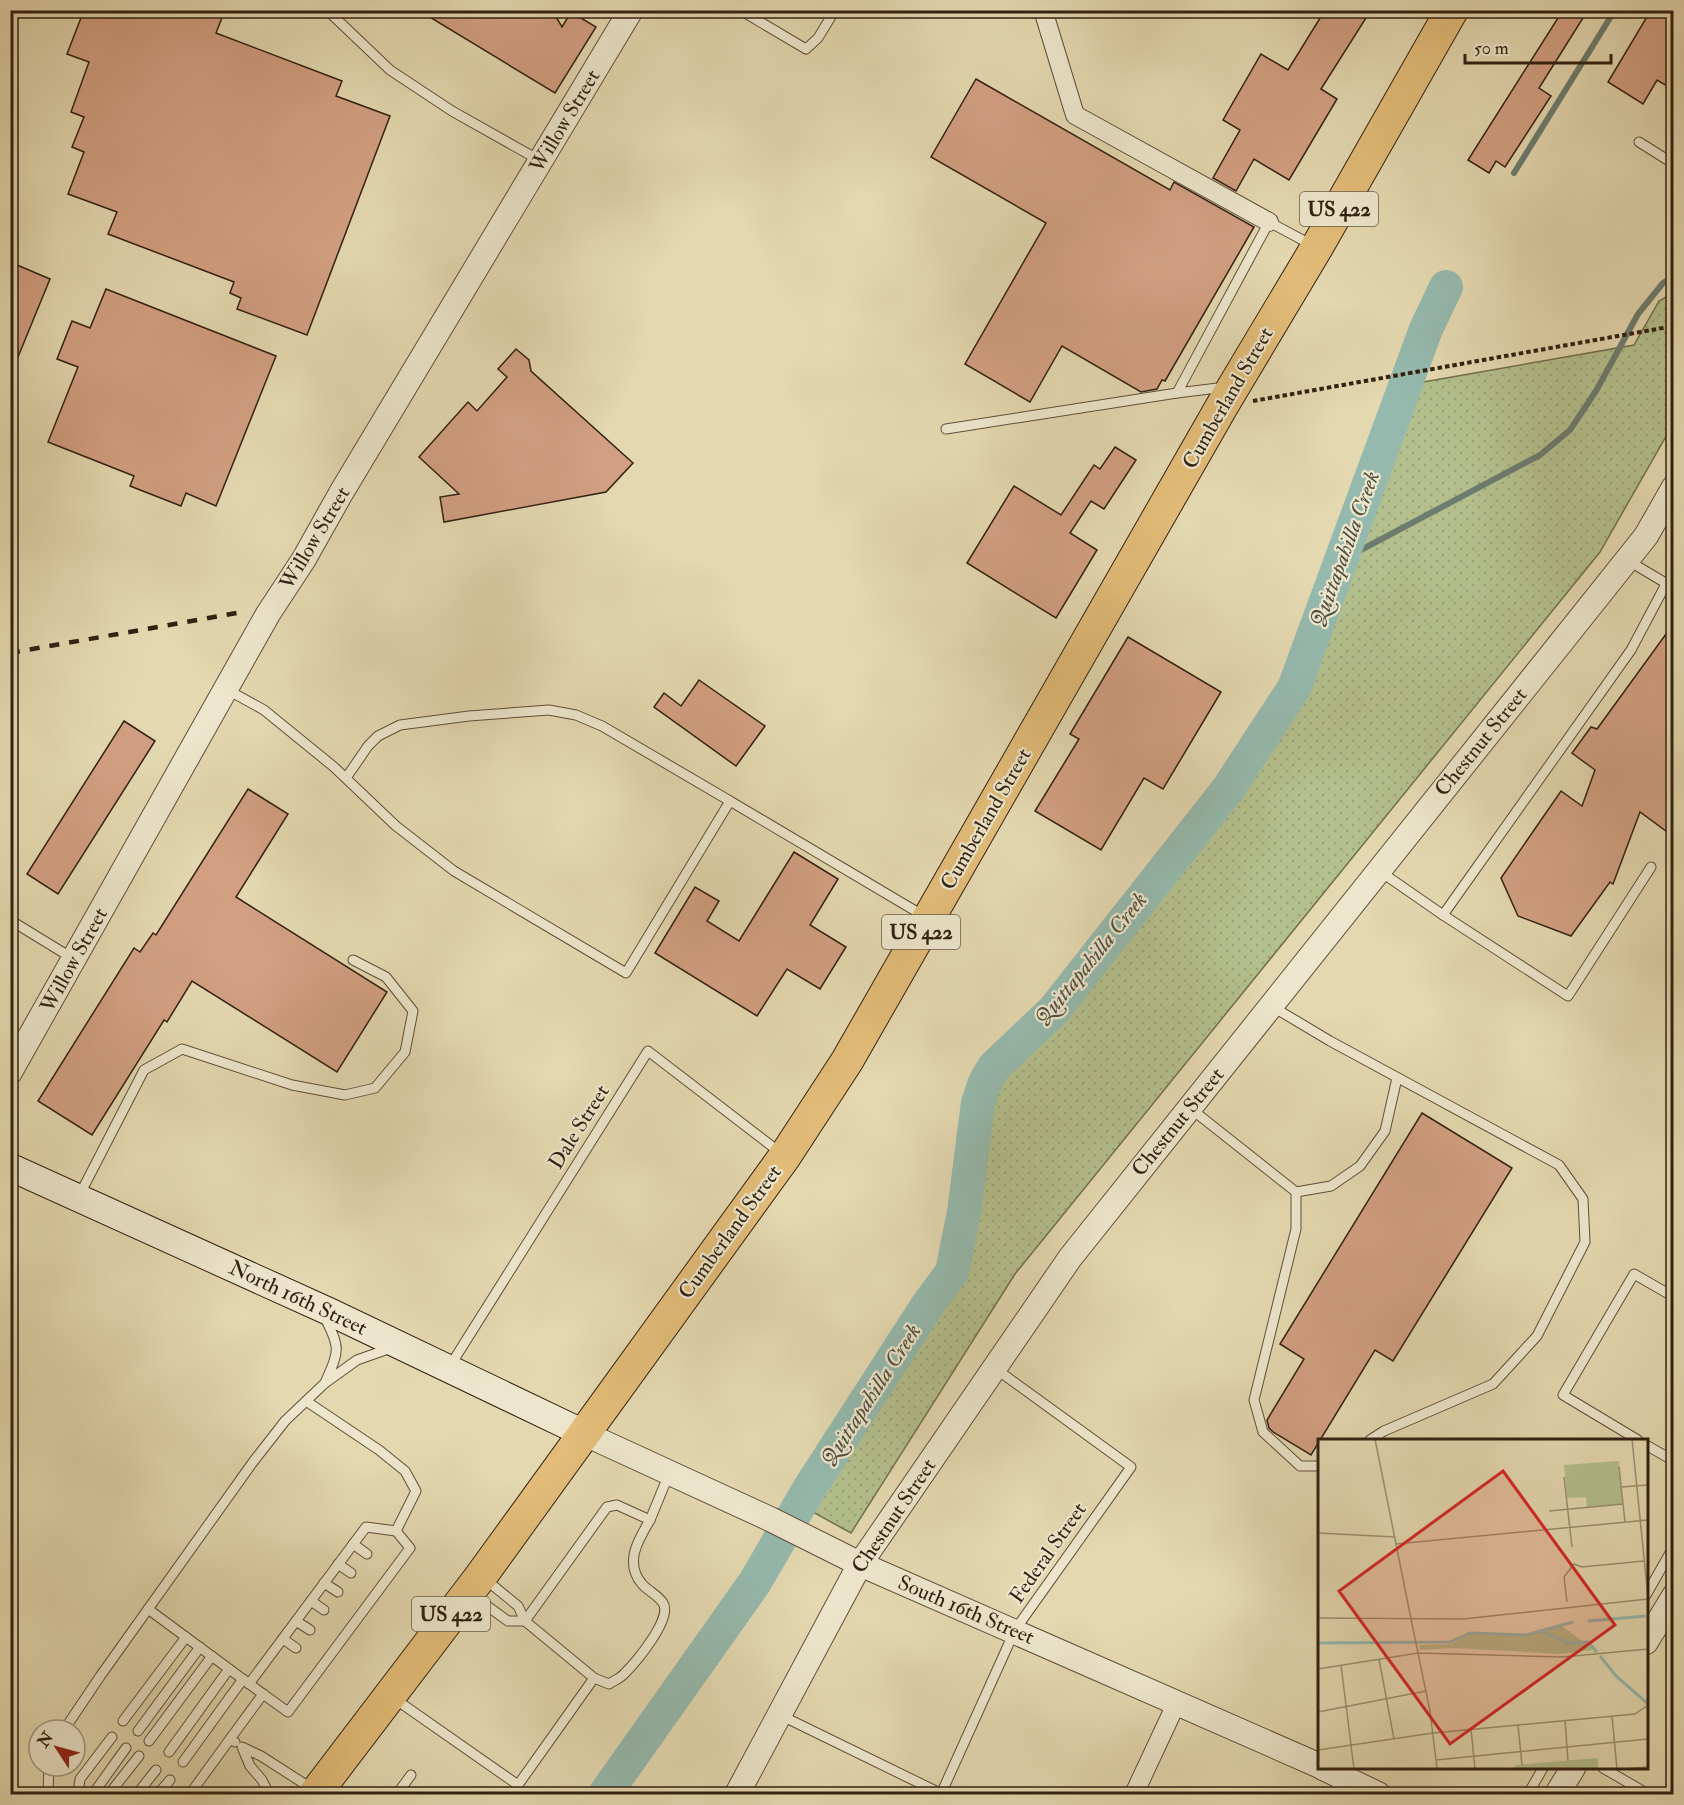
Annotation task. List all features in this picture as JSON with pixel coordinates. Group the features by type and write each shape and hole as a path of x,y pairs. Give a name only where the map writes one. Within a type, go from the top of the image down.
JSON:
{"highway":[{"name":"Cumberland Street","path":"317,1794 474,1584 785,1156 847,1061 1452,10"}],"main road":[{"name":"North 16th Street","path":"10,1167 400,1345 583,1433"}],"street":[{"name":"Willow Street","path":"10,1072 268,614 304,559 341,493 631,10"},
{"path":"1043,10 1075,115 1269,222"},
{"name":"Chestnut Street","path":"737,1794 860,1564 1070,1258 1646,536 1673,489"},
{"name":"South 16th Street","path":"583,1433 770,1519 860,1564 1177,1702 1330,1776 1378,1794"},
{"path":"1648,1640 1674,1596"},
{"path":"1134,1794 1177,1702"},
{"path":"1557,1794 1572,1769"}],"lane":[{"path":"327,10 390,70 452,111 541,161"},
{"path":"740,10 806,49 818,38 835,10"},
{"path":"1639,142 1674,164"},
{"path":"1177,393 1269,222 1317,247"},
{"path":"946,429 1177,393 1229,396"},
{"path":"1443,915 1631,650 1670,586 1627,560"},
{"path":"226,689 264,710 346,778 396,826 454,871 626,973 730,801"},
{"path":"346,778 368,746 378,736 400,725 469,716 549,710 576,715 602,726 929,918"},
{"path":"1379,870 1443,915 1568,996 1651,867"},
{"path":"10,920 74,960"},
{"path":"78,1198 144,1070 182,1049 292,1085 345,1095 375,1088 405,1052 413,1011 386,977 352,960"},
{"path":"1270,1006 1397,1078 1559,1165 1583,1199 1585,1242 1537,1336 1493,1384 1384,1431 1372,1439"},
{"name":"Dale Street","path":"449,1368 648,1051 785,1156"},
{"path":"1189,1108 1296,1192 1332,1186 1360,1166 1385,1131 1397,1078"},
{"path":"1296,1192 1296,1229 1254,1400 1263,1432 1300,1466 1318,1466"},
{"path":"1636,1439 1563,1395 1634,1275 1674,1297"},
{"path":"320,1308 337,1341 338,1350 326,1383"},
{"path":"72,1718 253,1462 285,1421 326,1383 357,1360 400,1345"},
{"name":"Federal Street","path":"942,1794 1015,1630 1131,1467 994,1368"},
{"path":"306,1401 379,1450 405,1471 416,1491 396,1531"},
{"path":"1648,1446 1674,1461"},
{"path":"474,1584 518,1606 525,1621 594,1678 609,1684 623,1675 660,1627 666,1611 664,1603 642,1584 635,1573 633,1557 669,1474"},
{"path":"525,1621 607,1507 617,1505 650,1520"},
{"path":"148,1609 246,1682 288,1712 364,1611 373,1590 392,1573 410,1548 396,1531 366,1527 283,1639 246,1682 183,1762"},
{"path":"353,1544 367,1554"},
{"path":"1648,1593 1674,1546"},
{"path":"338,1564 351,1574"},
{"path":"383,1566 392,1573"},
{"path":"324,1583 338,1592"},
{"path":"474,1584 508,1621 525,1621"},
{"path":"310,1601 324,1611"},
{"path":"355,1604 364,1611"},
{"path":"296,1621 310,1630"},
{"path":"341,1623 350,1630"},
{"path":"123,1721 186,1637"},
{"path":"283,1639 296,1648"},
{"path":"327,1642 336,1649"},
{"path":"138,1731 200,1647"},
{"path":"149,1741 212,1656"},
{"path":"312,1660 322,1667"},
{"path":"169,1752 229,1669"},
{"path":"390,1695 518,1785 594,1678"},
{"path":"190,1794 263,1694"},
{"path":"780,1714 942,1794"},
{"path":"78,1794 80,1779 112,1737"},
{"path":"230,1739 261,1756 317,1794"},
{"path":"242,1747 250,1766 262,1780 269,1794"},
{"path":"93,1794 126,1748"},
{"path":"109,1794 139,1756"},
{"path":"1528,1794 1542,1769"},
{"path":"1606,1769 1648,1794"},
{"path":"137,1794 156,1770"},
{"path":"397,1794 411,1775"},
{"path":"48,1794 49,1778"},
{"path":"158,1794 170,1780"}],"path":[{"path":"1229,396 1380,379 1674,326"}],"green space":[{"path":"1673,293 1673,424 1600,552 1015,1274 851,1533 811,1511 963,1277 991,1097 1000,1077 1064,1016 1243,787 1302,693 1418,383 1634,345 1659,301"}],"building":[{"path":"84,10 225,10 216,33 342,81 336,96 390,116 307,335 237,309 241,298 230,293 234,282 108,234 117,212 68,194 84,152 72,147 84,117 71,112 89,62 67,54"},
{"path":"418,10 552,10 562,27 571,12 596,27 555,93"},
{"path":"1325,10 1371,10 1321,89 1337,99 1289,180 1254,159 1236,191 1213,178 1240,130 1223,120 1261,54 1288,70"},
{"path":"1563,10 1588,10 1539,88 1551,96 1505,167 1496,161 1489,173 1468,160"},
{"path":"1651,10 1674,10 1674,90 1657,80 1643,104 1608,82"},
{"path":"976,79 1170,190 1174,182 1254,227 1165,381 1162,380 1157,389 1141,392 1062,346 1030,402 965,364 1046,223 931,157"},
{"path":"10,262 50,279 11,374 10,374"},
{"path":"106,289 276,356 216,506 186,493 181,506 130,486 134,476 48,442 78,367 57,359 72,321 90,328"},
{"path":"516,349 529,360 531,371 633,463 606,492 444,522 440,497 459,494 419,457 468,402 477,411 507,377 498,369"},
{"path":"1115,447 1136,460 1104,509 1091,501 1070,533 1097,550 1056,618 967,563 1014,486 1061,515 1094,465 1100,469"},
{"path":"1674,623 1674,837 1640,812 1613,884 1610,882 1571,936 1518,916 1501,878 1561,791 1582,806 1595,770 1572,753 1591,727 1597,729"},
{"path":"1128,637 1221,692 1163,789 1144,778 1101,850 1035,811 1079,739 1070,734"},
{"path":"699,680 765,726 736,766 654,707 664,693 681,706"},
{"path":"124,721 155,741 58,894 27,874"},
{"path":"248,789 288,814 236,897 387,992 337,1072 192,981 167,1022 164,1020 92,1135 38,1101 134,948 140,952 153,933 156,935"},
{"path":"794,852 838,879 810,925 846,947 820,989 787,969 757,1016 655,953 695,887 719,901 707,921 739,941"},
{"path":"1422,1113 1512,1168 1393,1361 1375,1350 1321,1439 1318,1439 1318,1444 1311,1455 1269,1428 1267,1420 1304,1359 1280,1344"}],"waterway":[{"name":"Quittapahilla Creek","path":"1514,173 1615,10"},
{"path":"1342,560 1540,455 1570,430 1596,391 1638,314 1663,283 1674,276"},
{"name":"Quittapahilla Creek","path":"605,1794 755,1582 809,1489 927,1306 952,1272 964,1212 978,1103 985,1082 994,1067 1054,1010 1228,789 1294,688 1426,329 1446,287"}],"railway":[{"path":"10,653 237,613"}]}
